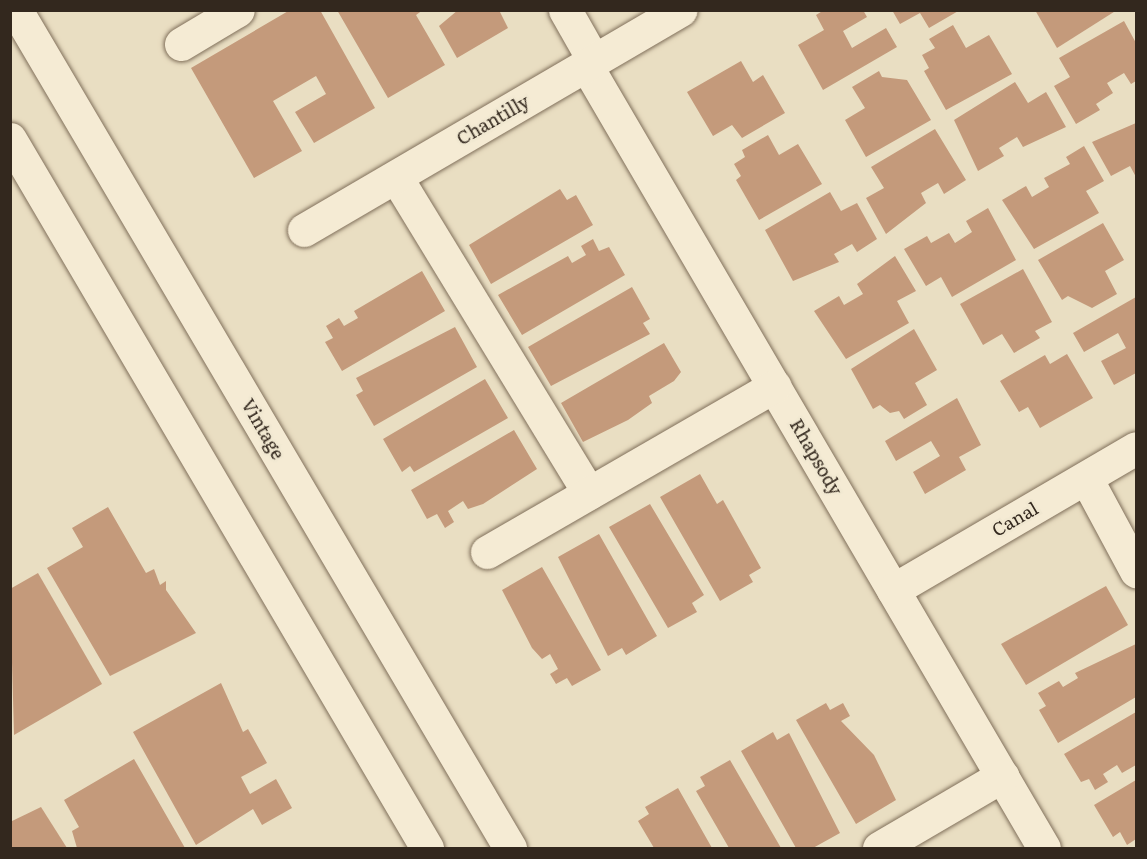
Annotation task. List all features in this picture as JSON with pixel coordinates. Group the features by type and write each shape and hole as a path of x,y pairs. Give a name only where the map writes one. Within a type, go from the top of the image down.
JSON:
{"street":[{"name":"Vintage","path":"16,10 510,849"},
{"path":"181,44 238,10"},
{"name":"Rhapsody","path":"565,10 590,63 1044,849"},
{"name":"Chantilly","path":"304,230 681,10"},
{"path":"10,139 427,849"},
{"path":"396,177 589,494"},
{"path":"487,552 775,386"},
{"name":"Canal","path":"893,590 1137,448"},
{"path":"1086,478 1137,571"},
{"path":"879,849 1002,776"}],"building":[{"path":"290,10 320,10 375,108 314,143 295,112 326,94 316,76 273,101 302,151 254,178 191,68"},
{"path":"337,10 423,10 416,15 445,65 388,98"},
{"path":"458,10 499,10 508,28 457,58 439,26"},
{"path":"824,10 863,10 867,17 843,31 852,48 886,28 897,47 823,90 798,45 824,30 816,15"},
{"path":"892,10 960,10 929,28 920,13 900,24"},
{"path":"1035,10 1117,10 1057,48"},
{"path":"1124,21 1136,43 1136,81 1131,84 1124,73 1107,83 1113,93 1096,104 1100,110 1076,124 1054,86 1070,77 1059,58"},
{"path":"953,25 966,48 989,35 1012,74 946,110 924,71 929,68 922,55 935,48 929,39"},
{"path":"741,61 753,82 763,75 785,113 742,138 732,125 713,136 687,92"},
{"path":"879,71 882,77 907,80 931,120 866,157 845,120 865,108 852,87"},
{"path":"1015,82 1028,103 1046,92 1066,127 1023,147 1017,137 999,148 1004,156 978,171 954,120"},
{"path":"1136,123 1136,177 1130,166 1111,176 1092,142"},
{"path":"935,129 966,180 944,194 938,183 921,193 926,203 886,234 866,198 884,188 871,167"},
{"path":"768,135 779,155 798,144 822,184 759,220 736,180 741,176 734,164 745,157 742,150"},
{"path":"1084,146 1104,181 1086,191 1099,213 1034,249 1002,200 1026,186 1032,197 1049,187 1044,178 1070,164 1066,157"},
{"path":"560,189 567,200 576,195 593,225 491,284 469,245"},
{"path":"830,192 841,211 857,203 877,239 857,252 852,244 834,254 839,262 793,281 765,230"},
{"path":"988,208 1016,260 952,297 941,277 926,286 904,249 927,236 931,243 949,233 955,243 972,232 966,221"},
{"path":"1103,223 1124,260 1105,271 1117,294 1092,308 1068,296 1062,300 1038,260"},
{"path":"593,239 599,251 609,247 625,275 522,335 498,295 568,256 572,263 586,255 581,246"},
{"path":"895,256 916,291 897,301 909,323 846,359 814,311 839,296 844,305 863,294 857,284"},
{"path":"1023,269 1052,322 1035,331 1040,338 1014,353 1002,334 983,345 960,304"},
{"path":"422,271 445,311 342,371 325,342 333,338 326,326 339,318 344,326 358,318 354,311"},
{"path":"632,287 650,319 643,323 650,334 551,386 528,347"},
{"path":"1136,297 1136,373 1114,385 1101,361 1126,348 1118,333 1084,352 1073,333"},
{"path":"455,327 477,367 374,426 356,395 363,391 356,378"},
{"path":"914,329 937,370 915,383 927,405 904,419 899,411 890,413 880,405 873,409 851,369"},
{"path":"664,343 681,372 674,381 649,396 652,403 628,420 583,442 561,403"},
{"path":"1067,354 1093,398 1040,428 1028,407 1019,412 1000,381 1045,355 1050,364"},
{"path":"485,379 508,418 414,472 410,466 402,472 383,439"},
{"path":"957,398 981,445 959,457 966,470 925,494 913,472 940,456 931,441 896,461 885,441"},
{"path":"514,430 537,469 483,504 468,509 463,501 448,511 454,522 445,528 437,514 427,519 411,490"},
{"path":"700,474 717,504 723,500 761,568 749,575 753,582 720,601 660,497"},
{"path":"650,504 704,595 692,603 697,612 668,628 609,527"},
{"path":"108,507 146,573 154,569 160,585 166,581 166,590 196,633 110,676 47,568 83,547 72,528"},
{"path":"599,534 657,636 626,655 622,648 608,656 558,557"},
{"path":"542,567 601,670 572,686 567,678 556,684 550,674 558,669 550,654 542,659 532,648 502,590"},
{"path":"38,573 102,684 14,735 10,589"},
{"path":"1106,586 1128,625 1026,685 1001,644"},
{"path":"1136,644 1136,697 1058,743 1039,710 1046,706 1038,693 1059,681 1063,687 1078,678 1075,673"},
{"path":"221,683 243,732 248,729 267,763 241,777 250,794 276,779 292,808 262,825 253,809 196,845 133,732"},
{"path":"826,703 830,710 843,703 850,716 841,721 874,755 896,800 856,824 796,720"},
{"path":"1136,712 1136,765 1122,773 1117,765 1103,774 1108,782 1095,790 1089,779 1081,782 1064,754"},
{"path":"773,732 777,740 789,733 840,833 813,848 796,848 741,751"},
{"path":"134,759 185,848 77,848 72,831 79,827 64,800"},
{"path":"730,760 781,848 729,848 696,791 705,786 700,777"},
{"path":"1136,780 1136,839 1127,845 1120,832 1113,837 1094,805"},
{"path":"678,788 712,848 654,848 638,821 649,814 645,807"},
{"path":"41,807 67,848 10,848 10,822"}]}
